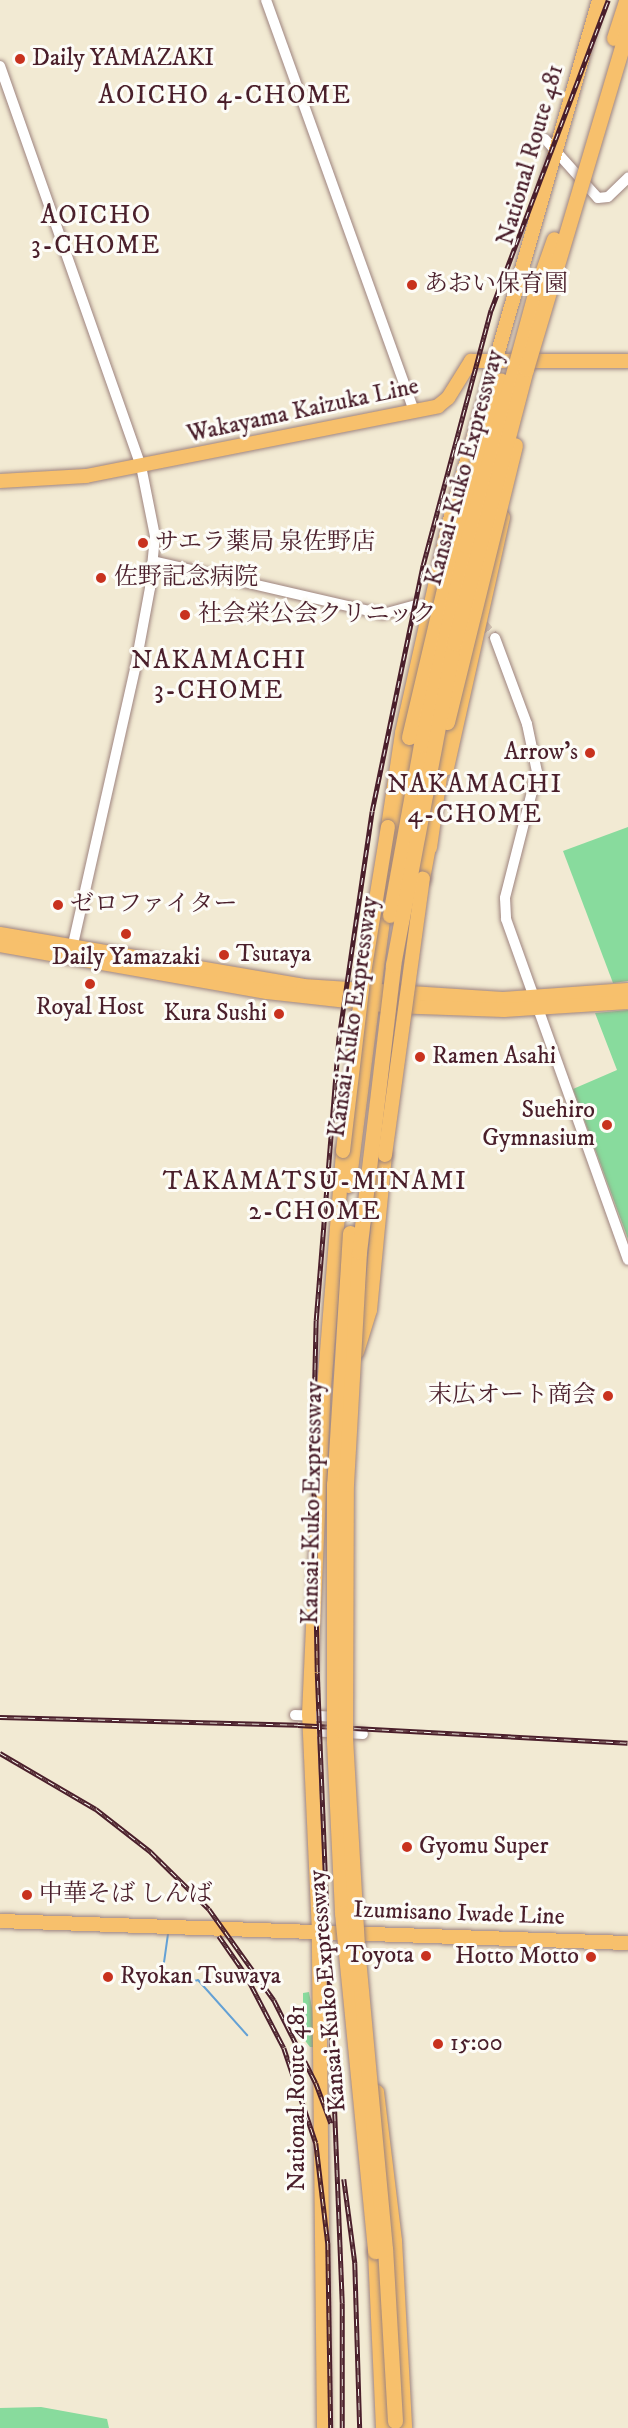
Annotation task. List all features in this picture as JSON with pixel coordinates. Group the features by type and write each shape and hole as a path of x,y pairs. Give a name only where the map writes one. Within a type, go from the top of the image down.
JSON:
{"highway":[{"name":"Kansai-Kuko Expressway","path":"395,2427 379,2361 374,2240 342,1913 334,1754 337,1400 363,1106 395,881 437,666 626,0"},
{"name":"Kansai-Kuko Expressway","path":"395,2427 385,2248 357,1946 345,1739 346,1484 359,1252 382,1038 427,771 479,541 540,297 628,26"},
{"path":"422,810 446,727 537,360 540,297"},
{"path":"393,818 409,737 489,416 515,338 540,297"},
{"path":"429,847 446,727"},
{"path":"373,2428 379,2361"}],"main road":[{"name":"National Route 481","path":"324,2428 319,1932 309,1731 302,1715 343,1151 364,973 393,818 465,529 476,430 599,0"},
{"path":"395,2427 394,2232 360,1933 357,1734 350,1718 348,1533 356,1353 393,1000 422,810 469,597 514,427 628,46"},
{"name":"Wakayama Kaizuka Line","path":"0,481 86,476 414,412 443,403 471,361 628,361"},
{"path":"356,1353 370,1310 385,1155 423,879 501,535 514,427"},
{"path":"328,1333 337,1289 393,818"},
{"path":"0,934 71,953 267,992 393,1000 628,1002"},
{"path":"0,945 71,953"},
{"path":"536,1003 628,990"},
{"name":"Izumisano Iwade Line","path":"0,1921 628,1944"}],"street":[{"path":"266,0 414,412"},
{"path":"0,66 141,466 151,504 153,561 135,669 71,953"},
{"path":"545,139 598,198 608,197 628,177"},
{"path":"153,561 382,615 417,605"},
{"path":"495,638 536,760 534,788 504,908 628,1260"},
{"path":"302,1715 350,1718"},
{"path":"309,1731 357,1734"}],"green space":[{"path":"628,827 628,981 613,983 563,851"},
{"path":"628,1010 628,1239 573,1089 617,1070 595,1013"},
{"path":"309,1992 316,2047 310,2047 303,2038 303,1993"},
{"path":"41,2407 107,2419 109,2428 0,2428 0,2408"}],"waterway":[{"path":"168,1934 163,1971 166,1982 173,1985 198,1980 247,2035"}],"tunnel":[{"path":"473,621 482,623 495,638"}],"railway":[{"path":"342,2428 342,2303 317,1672 313,1440 316,1320 339,1037 372,811 423,565 491,310 608,0"},
{"path":"0,1717 298,1725 628,1743"},
{"path":"0,1753 96,1809 151,1852 209,1909 274,2000 316,2083 331,2123"},
{"path":"219,1936 246,1975 284,2048 316,2143 328,2243 331,2428"},
{"path":"344,2179 355,2263 360,2428"}],"place":[{"name":"Daily YAMAZAKI","path":"20,59"},
{"name":"あおい保育園","path":"412,285"},
{"name":"サエラ薬局 泉佐野店","path":"143,543"},
{"name":"佐野記念病院","path":"101,578"},
{"name":"社会栄公会クリニック","path":"185,615"},
{"name":"Arrow's","path":"590,753"},
{"name":"ゼロファイター","path":"58,905"},
{"name":"Daily Yamazaki","path":"126,934"},
{"name":"Tsutaya","path":"224,955"},
{"name":"Royal Host","path":"90,984"},
{"name":"Kura Sushi","path":"279,1014"},
{"name":"Ramen Asahi","path":"420,1057"},
{"name":"Suehiro Gymnasium","path":"607,1125"},
{"name":"末広オート商会","path":"608,1396"},
{"name":"Gyomu Super","path":"407,1847"},
{"name":"中華そば しんば","path":"27,1895"},
{"name":"Toyota","path":"426,1956"},
{"name":"Hotto Motto","path":"591,1957"},
{"name":"Ryokan Tsuwaya","path":"108,1977"},
{"name":"15:00","path":"438,2044"}],"district":[{"name":"AOICHO 4-CHOME","path":"225,96"},
{"name":"AOICHO 3-CHOME","path":"96,231"},
{"name":"NAKAMACHI 3-CHOME","path":"219,676"},
{"name":"NAKAMACHI 4-CHOME","path":"475,800"},
{"name":"TAKAMATSU-MINAMI 2-CHOME","path":"315,1197"}]}
